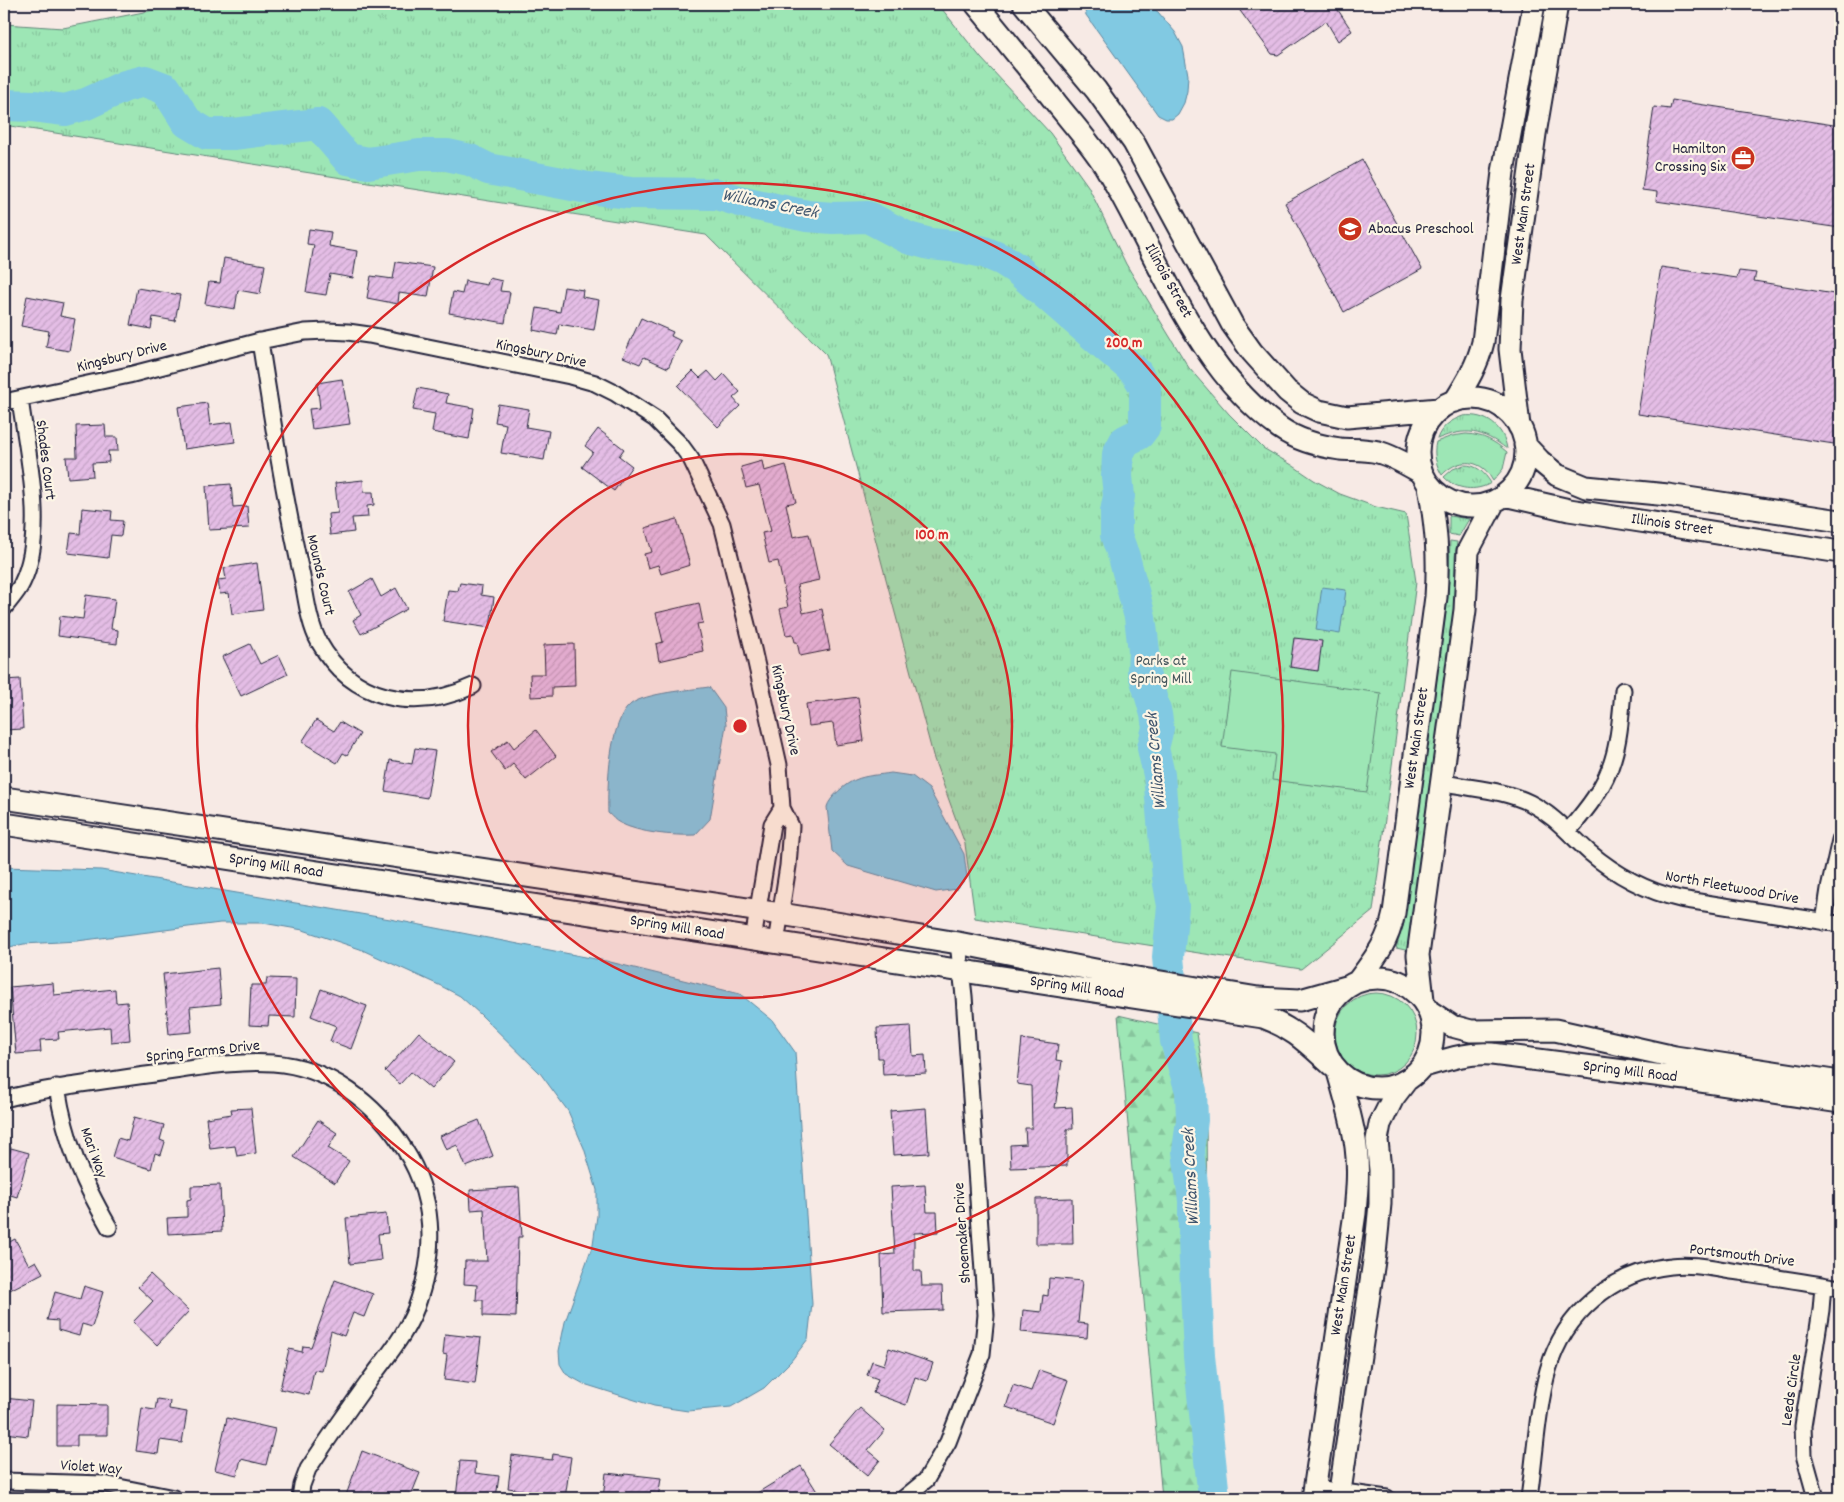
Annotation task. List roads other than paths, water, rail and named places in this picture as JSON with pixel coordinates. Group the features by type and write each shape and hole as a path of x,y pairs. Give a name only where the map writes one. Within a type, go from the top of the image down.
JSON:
{"street":[{"name":"Illinois Street","path":"976,4 1100,158 1184,312 1214,360 1238,391 1267,418 1282,429 1303,440 1339,449 1379,452 1398,460 1425,480"},
{"path":"1024,4 1096,90 1134,143 1232,324 1252,352 1287,391 1302,403 1319,411 1347,417 1447,405 1466,398 1488,402 1502,408 1511,415 1522,436 1526,454 1522,473 1511,489 1499,499 1482,506 1459,505 1439,495 1425,480 1418,460 1420,439 1430,419 1447,405"},
{"name":"West Main Street","path":"1447,405 1471,376 1482,348 1503,172 1534,4"},
{"name":"West Main Street","path":"1522,436 1510,349 1512,300 1535,134 1557,4"},
{"name":"Kingsbury Drive","path":"4,402 129,375 260,341 305,332 348,332 587,381 615,392 655,419 680,444 691,460 722,524 753,649 779,765 782,808 791,826 788,866 776,943"},
{"name":"Mounds Court","path":"260,341 290,526 318,640 342,671 359,685 398,700 423,700 456,694 473,686"},
{"name":"Shades Court","path":"4,608 22,584 29,562 32,538 34,494 20,399"},
{"name":"Illinois Street","path":"1522,436 1540,462 1557,475 1586,487 1668,495 1840,521"},
{"name":"West Main Street","path":"1352,984 1382,949 1388,936 1394,913 1436,598 1439,559 1437,532 1425,480"},
{"name":"Illinois Street","path":"1499,499 1840,552"},
{"name":"West Main Street","path":"1426,1006 1418,955 1466,601 1468,551 1499,499"},
{"path":"1568,830 1587,809 1602,786 1613,758 1624,690"},
{"name":"North Fleetwood Drive","path":"1441,782 1501,792 1529,802 1555,818 1602,862 1632,882 1657,894 1840,924"},
{"name":"Spring Mill Road","path":"4,798 781,914 958,943 1131,986"},
{"path":"753,940 772,824 782,808"},
{"name":"Spring Mill Road","path":"4,824 961,971 1131,986 1205,998 1281,1024 1295,1032 1336,1070"},
{"path":"1824,922 1840,840"},
{"name":"Shoemaker Drive","path":"904,1498 926,1480 948,1442 982,1354 986,1330 958,943"},
{"path":"1378,977 1399,981 1416,992 1426,1006 1433,1028 1432,1046 1414,1074 1389,1088 1371,1088 1353,1083 1336,1070 1326,1054 1322,1040 1327,1010 1335,998 1352,984 1378,977"},
{"name":"Spring Mill Road","path":"1205,998 1293,1000 1313,998 1352,984"},
{"name":"Spring Mill Road","path":"1426,1006 1452,1026 1471,1031 1555,1030 1676,1057 1840,1082"},
{"name":"Spring Mill Road","path":"1414,1074 1455,1057 1492,1054 1694,1080 1840,1102"},
{"name":"Spring Farms Drive","path":"4,1098 57,1087 229,1064 273,1063 296,1067 323,1076 356,1094 388,1124 413,1163 423,1189 428,1210 431,1242 427,1272 419,1301 407,1328 308,1469 302,1484 300,1498"},
{"name":"West Main Street","path":"1314,1493 1358,1181 1354,1131 1336,1070"},
{"name":"West Main Street","path":"1340,1495 1375,1254 1380,1204 1378,1140 1380,1124 1393,1098 1414,1074"},
{"name":"Mari Way","path":"57,1087 62,1117 73,1156 108,1227"},
{"name":"Portsmouth Drive","path":"1529,1498 1548,1370 1556,1349 1574,1317 1607,1288 1638,1272 1672,1266 1700,1266 1840,1288"},
{"name":"Leeds Circle","path":"1816,1498 1804,1456 1803,1426 1821,1310 1823,1285"},
{"name":"Violet Way","path":"4,1481 104,1484 174,1498"},
{"path":"1314,1493 1386,1498"}],"water":[{"path":"1083,4 1147,4 1158,12 1175,32 1183,47 1188,75 1184,103 1178,114 1172,119 1166,119 1158,115 1086,15"},
{"path":"1322,587 1346,590 1340,634 1316,630"},
{"path":"709,687 724,708 726,725 710,819 695,835 646,831 617,821 608,813 608,787 614,739 624,712 631,704 647,697 668,692"},
{"path":"891,773 912,776 929,789 964,854 967,877 957,889 936,892 848,866 832,851 827,807 834,795 843,787 859,778"},
{"path":"4,867 101,870 390,919 606,961 740,994 772,1020 795,1052 812,1304 808,1339 791,1361 764,1388 731,1407 688,1411 654,1406 584,1384 566,1374 560,1364 559,1351 565,1322 593,1244 597,1216 597,1190 584,1148 568,1111 540,1073 460,996 360,949 303,930 263,923 220,923 77,941 24,944 4,948"}],"waterway":[{"name":"Williams Creek","path":"4,105 65,110 86,104 125,86 145,81 166,89 187,122 207,134 233,134 318,124 348,159 368,163 419,155 447,155 470,160 488,169 588,188 630,193 716,194 807,216 833,218 868,217 908,238 930,244 961,247 984,252 1003,260 1017,269 1136,372 1145,387 1145,426 1139,434 1125,441 1118,454 1117,476 1119,496 1116,512 1116,535 1140,617 1144,651 1143,670 1156,714 1158,728 1153,748 1159,775 1168,878 1173,906 1168,957 1176,1041 1191,1091 1192,1120 1188,1151 1194,1201 1199,1356 1214,1498"}],"place":[{"name":"Hamilton Crossing Six","path":"1743,158"},
{"name":"Abacus Preschool","path":"1350,229"}],"park label":[{"name":"Parks at Spring Mill","path":"1161,670"}]}
